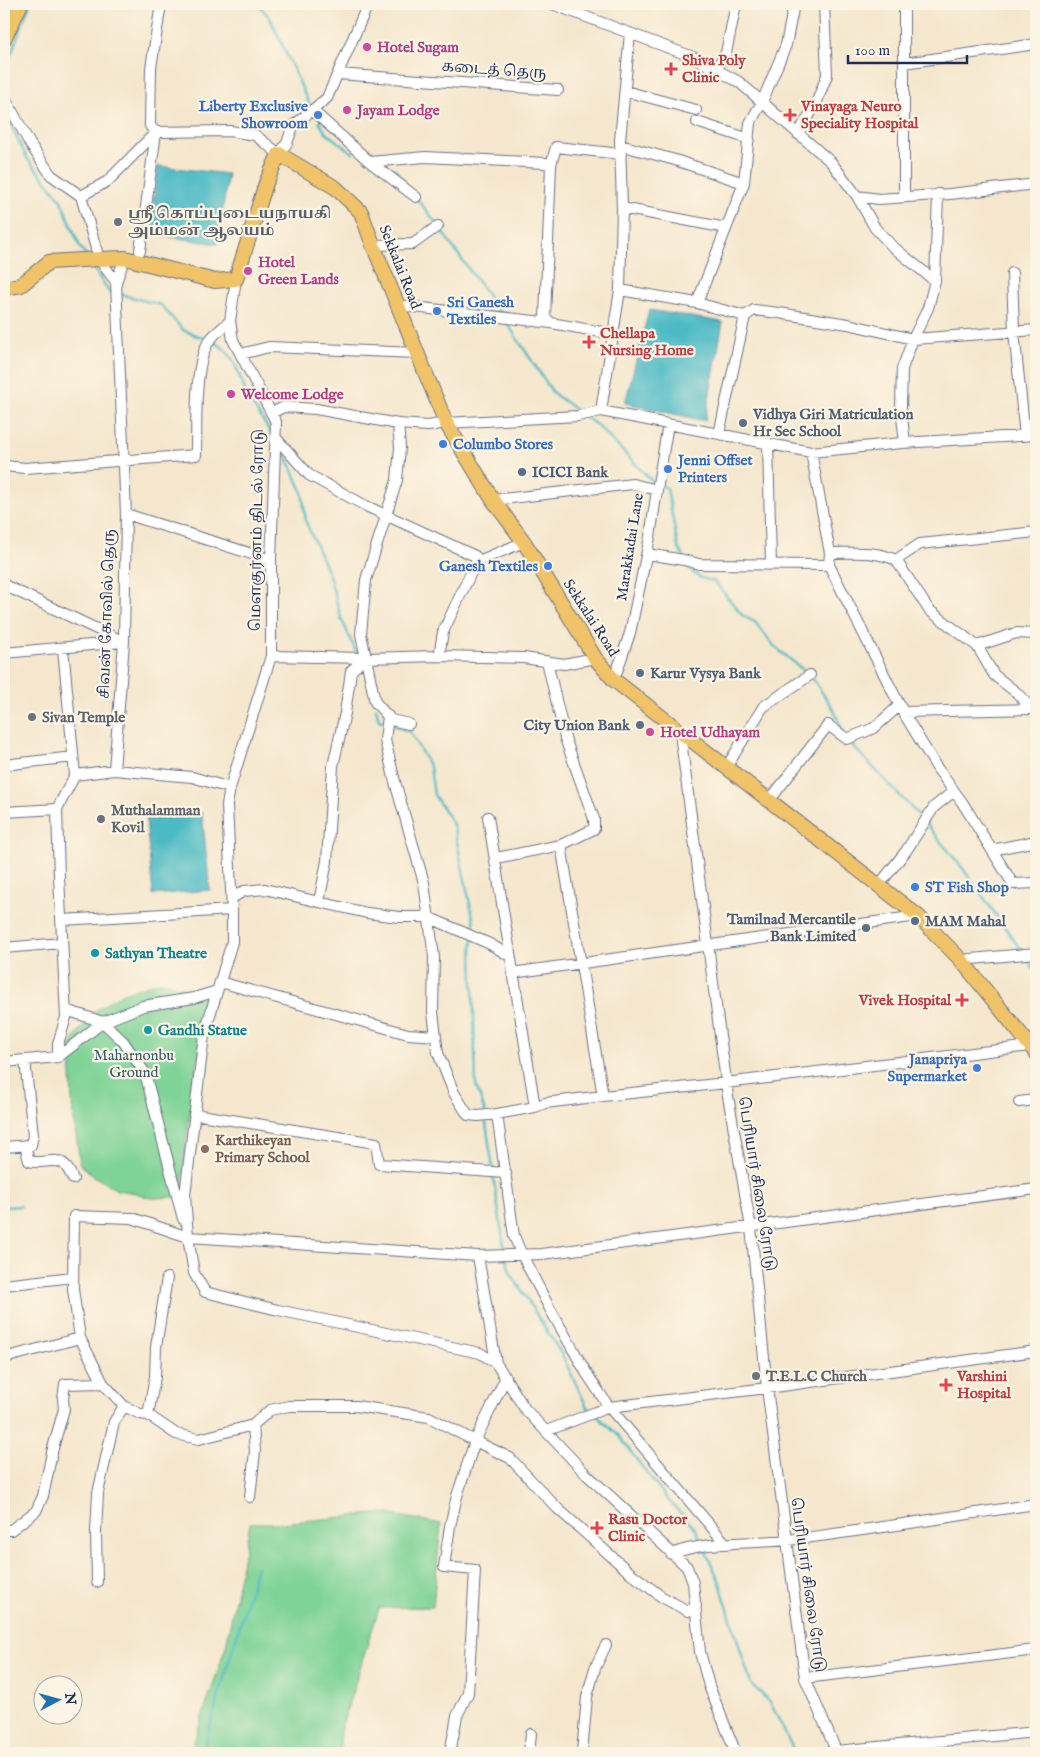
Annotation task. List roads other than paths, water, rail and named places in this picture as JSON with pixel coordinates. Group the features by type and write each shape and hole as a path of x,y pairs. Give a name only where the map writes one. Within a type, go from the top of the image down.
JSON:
{"main road":[{"path":"4,39 21,4"},
{"name":"Sekkalai Road","path":"279,154 336,188 362,212 373,245 446,423 493,500 524,542 595,658 614,680 918,916 961,960 1033,1050"},
{"name":"மௌகுர்னம் திடல் ரோடு","path":"236,279 266,183 279,154"},
{"path":"4,288 21,285 49,262 99,259 125,258 215,281 236,279"}],"street":[{"path":"156,132 150,126 151,78 161,4"},
{"path":"81,196 108,181 156,132 230,131 255,135 279,154 287,143 293,126 327,98 368,4"},
{"path":"552,4 693,57 739,82 830,162 857,196 875,228 892,246 935,281"},
{"path":"716,69 726,53 736,4"},
{"path":"798,134 816,104 827,75 824,4"},
{"path":"904,4 904,197"},
{"path":"697,303 744,183 750,122 762,102 786,45 793,9"},
{"path":"601,411 620,290 621,149 630,33"},
{"path":"904,64 1036,44"},
{"name":"கடைத் தெரு","path":"338,74 558,90"},
{"path":"625,91 696,110"},
{"path":"4,96 30,144 52,175 81,196 99,259 116,282"},
{"path":"312,110 370,162 416,197"},
{"path":"697,122 749,138"},
{"path":"140,251 156,132"},
{"path":"551,323 545,317 551,165 556,147 621,149 674,160 744,183"},
{"path":"370,162 425,157 545,163 551,165"},
{"path":"857,196 878,199 1036,184"},
{"path":"905,443 901,408 902,369 913,339 928,308 935,281 938,194"},
{"path":"622,208 726,228"},
{"path":"373,245 414,244 438,226"},
{"path":"116,282 125,258"},
{"path":"1012,273 1014,332 1025,436"},
{"name":"மௌகுர்னம் திடல் ரோடு","path":"188,1237 185,1195 204,1035 232,942 232,898 227,805 230,788 271,656 271,560 276,422 233,340 230,321 236,279"},
{"name":"சிவன் கோவில் தெரு","path":"114,770 124,642 126,514 116,282"},
{"path":"620,290 697,303 745,316"},
{"path":"398,305 551,323 613,334"},
{"path":"719,434 745,316 754,310 848,324 913,339 1036,330"},
{"path":"4,466 25,468 124,462 196,455 197,407 202,358 209,340 230,321"},
{"path":"241,354 269,347 417,353"},
{"path":"272,413 284,407 316,409 398,424 428,426 446,423 578,416 601,411 810,452 905,443 1036,435"},
{"path":"398,424 400,448 397,480 366,580 362,634 365,658 375,702 391,720 409,724"},
{"path":"656,490 668,424"},
{"path":"276,438 309,475 366,506 475,556 479,560"},
{"path":"768,443 771,565"},
{"path":"810,452 830,553 830,565 901,709 1013,884 1036,883"},
{"name":"Marakkadai Lane","path":"493,500 633,484 656,490 647,554 630,633 614,680"},
{"path":"126,514 271,560"},
{"path":"896,560 920,544 1036,532"},
{"path":"439,656 443,632 476,562 524,542"},
{"path":"830,553 866,552 885,555 896,560 929,610 977,646 994,675 1034,709"},
{"path":"647,554 699,564 830,565"},
{"path":"4,585 124,642"},
{"path":"977,646 1016,633 1036,634"},
{"path":"4,653 124,642"},
{"path":"58,1057 58,1044 66,1017 66,1010 57,809 75,775 63,648"},
{"path":"271,656 524,658 564,664 595,658"},
{"path":"319,902 327,861 333,766 345,713 351,671 365,658"},
{"path":"496,858 561,845 594,829 594,820 564,738 547,661"},
{"path":"726,768 763,707 810,675"},
{"path":"769,801 828,725 847,740 874,728 901,709 1034,709"},
{"path":"388,716 385,740 424,883 434,957 433,1012 438,1052 454,1093 468,1115 496,1114 535,1107 544,1103 603,1096 1033,1050"},
{"name":"பெரியார் சிலை ரோடு","path":"680,732 726,1083 751,1228 766,1388 805,1678 836,1752"},
{"path":"4,765 73,757"},
{"path":"75,775 114,770 192,777 230,788"},
{"path":"878,885 906,851 934,807 954,791"},
{"path":"4,812 57,809"},
{"path":"488,817 535,1107"},
{"path":"992,850 1036,842"},
{"path":"561,845 603,1096"},
{"path":"232,898 244,891 265,889 366,913 399,917 428,917 490,944 510,956"},
{"path":"62,920 232,910"},
{"path":"512,973 918,916"},
{"path":"4,948 62,943"},
{"path":"961,960 1036,953"},
{"path":"4,1062 58,1057 103,1022 143,1006 194,998 218,986 408,1034 436,1036"},
{"path":"66,1010 103,1022 123,1041 145,1073 188,1237 194,1273 205,1292 480,1353 496,1363 525,1409 584,1472 686,1567 693,1583 700,1652 709,1686 736,1753"},
{"path":"4,1147 31,1145 33,1136 25,1060"},
{"path":"1019,1102 1036,1100"},
{"path":"194,1114 376,1143 379,1164 506,1174"},
{"path":"496,1114 514,1236 550,1309 587,1374 609,1407 726,1544"},
{"path":"25,1145 30,1161 36,1164 60,1161 64,1163 74,1179"},
{"path":"696,1606 688,1611 662,1597 628,1571 556,1508 510,1458 429,1417 356,1406 289,1406 270,1410 253,1425 199,1439 176,1434 148,1415 140,1414 124,1406 103,1382 80,1338 73,1289 74,1216 132,1218 188,1237 478,1256 522,1255 751,1228 1036,1189"},
{"path":"478,1256 496,1363"},
{"path":"4,1285 74,1277"},
{"path":"148,1415 155,1377 157,1338 167,1278"},
{"path":"4,1358 80,1338"},
{"path":"546,1431 609,1407 766,1388 1036,1351"},
{"path":"450,1753 457,1716 468,1693 475,1570 444,1567 450,1526 457,1496 475,1441 506,1377"},
{"path":"4,1530 11,1530 36,1511 43,1496 64,1408 65,1384 103,1382"},
{"path":"97,1582 96,1531 98,1493 114,1422 124,1406"},
{"path":"250,1497 255,1451 253,1425"},
{"path":"671,1554 684,1549 786,1540 1036,1504"},
{"path":"582,1753 587,1697 606,1645"},
{"path":"805,1678 1036,1650"},
{"path":"836,1752 1036,1732"},
{"path":"529,1753 531,1734"}],"water":[{"path":"158,166 228,174 218,244 149,234"},
{"path":"649,310 723,322 705,421 625,403"},
{"path":"202,813 210,890 153,895 146,819"}],"waterway":[{"path":"4,73 30,4"},
{"path":"258,4 270,18 311,108"},
{"path":"4,110 27,158 60,198 80,247 86,255"},
{"path":"319,122 326,133 353,153"},
{"path":"387,171 395,169 406,184"},
{"path":"417,199 437,224"},
{"path":"440,229 501,314"},
{"path":"91,264 109,292 113,293"},
{"path":"119,294 161,305 183,330 208,340"},
{"path":"505,320 553,393 579,412"},
{"path":"213,342 221,346 232,358 248,397 272,434"},
{"path":"585,417 598,426 656,483"},
{"path":"286,455 302,491 306,522 329,575 341,618 357,654"},
{"path":"661,485 667,488 678,547 683,556"},
{"path":"687,564 698,576 714,581 743,616 755,622 775,647 807,673"},
{"path":"811,676 834,710 843,732"},
{"path":"376,708 379,720 384,722"},
{"path":"394,725 410,732 430,767 434,795 453,824 474,922 473,933"},
{"path":"848,741 922,819"},
{"path":"927,825 964,870 1021,950"},
{"path":"473,939 476,1085 485,1112"},
{"path":"1026,957 1036,972"},
{"path":"485,1117 493,1169"},
{"path":"493,1174 505,1253"},
{"path":"4,1207 21,1206"},
{"path":"506,1258 510,1272 562,1355 590,1410"},
{"path":"596,1415 618,1435 667,1499 696,1529 702,1543"},
{"path":"704,1548 719,1580 751,1684 770,1702 795,1753"},
{"path":"202,1753 257,1567"}],"place":[{"name":"Hotel Sugam","path":"367,47"},
{"name":"Shiva Poly Clinic","path":"671,69"},
{"name":"Jayam Lodge","path":"347,110"},
{"name":"Liberty Exclusive Showroom","path":"318,115"},
{"name":"Vinayaga Neuro Speciality Hospital","path":"790,115"},
{"name":"ஸ்ரீ கொப்புடையநாயகி அம்மன் ஆலயம்","path":"118,222"},
{"name":"Hotel Green Lands","path":"248,271"},
{"name":"Sri Ganesh Textiles","path":"437,311"},
{"name":"Chellapa Nursing Home","path":"589,342"},
{"name":"Welcome Lodge","path":"231,394"},
{"name":"Vidhya Giri Matriculation Hr Sec School","path":"743,423"},
{"name":"Columbo Stores","path":"443,444"},
{"name":"Jenni Offset Printers","path":"668,469"},
{"name":"ICICI Bank","path":"522,472"},
{"name":"Ganesh Textiles","path":"548,566"},
{"name":"Karur Vysya Bank","path":"640,673"},
{"name":"Sivan Temple","path":"32,717"},
{"name":"City Union Bank","path":"640,725"},
{"name":"Hotel Udhayam","path":"650,732"},
{"name":"Muthalamman Kovil","path":"101,819"},
{"name":"ST Fish Shop","path":"915,887"},
{"name":"MAM Mahal","path":"915,921"},
{"name":"Tamilnad Mercantile Bank Limited","path":"866,928"},
{"name":"Sathyan Theatre","path":"95,953"},
{"name":"Vivek Hospital","path":"962,1000"},
{"name":"Gandhi Statue","path":"148,1030"},
{"name":"Janapriya Supermarket","path":"977,1068"},
{"name":"Karthikeyan Primary School","path":"205,1149"},
{"name":"T.E.L.C Church","path":"756,1376"},
{"name":"Varshini Hospital","path":"946,1385"},
{"name":"Rasu Doctor Clinic","path":"597,1528"}],"park label":[{"name":"Maharnonbu Ground","path":"134,1064"}]}
